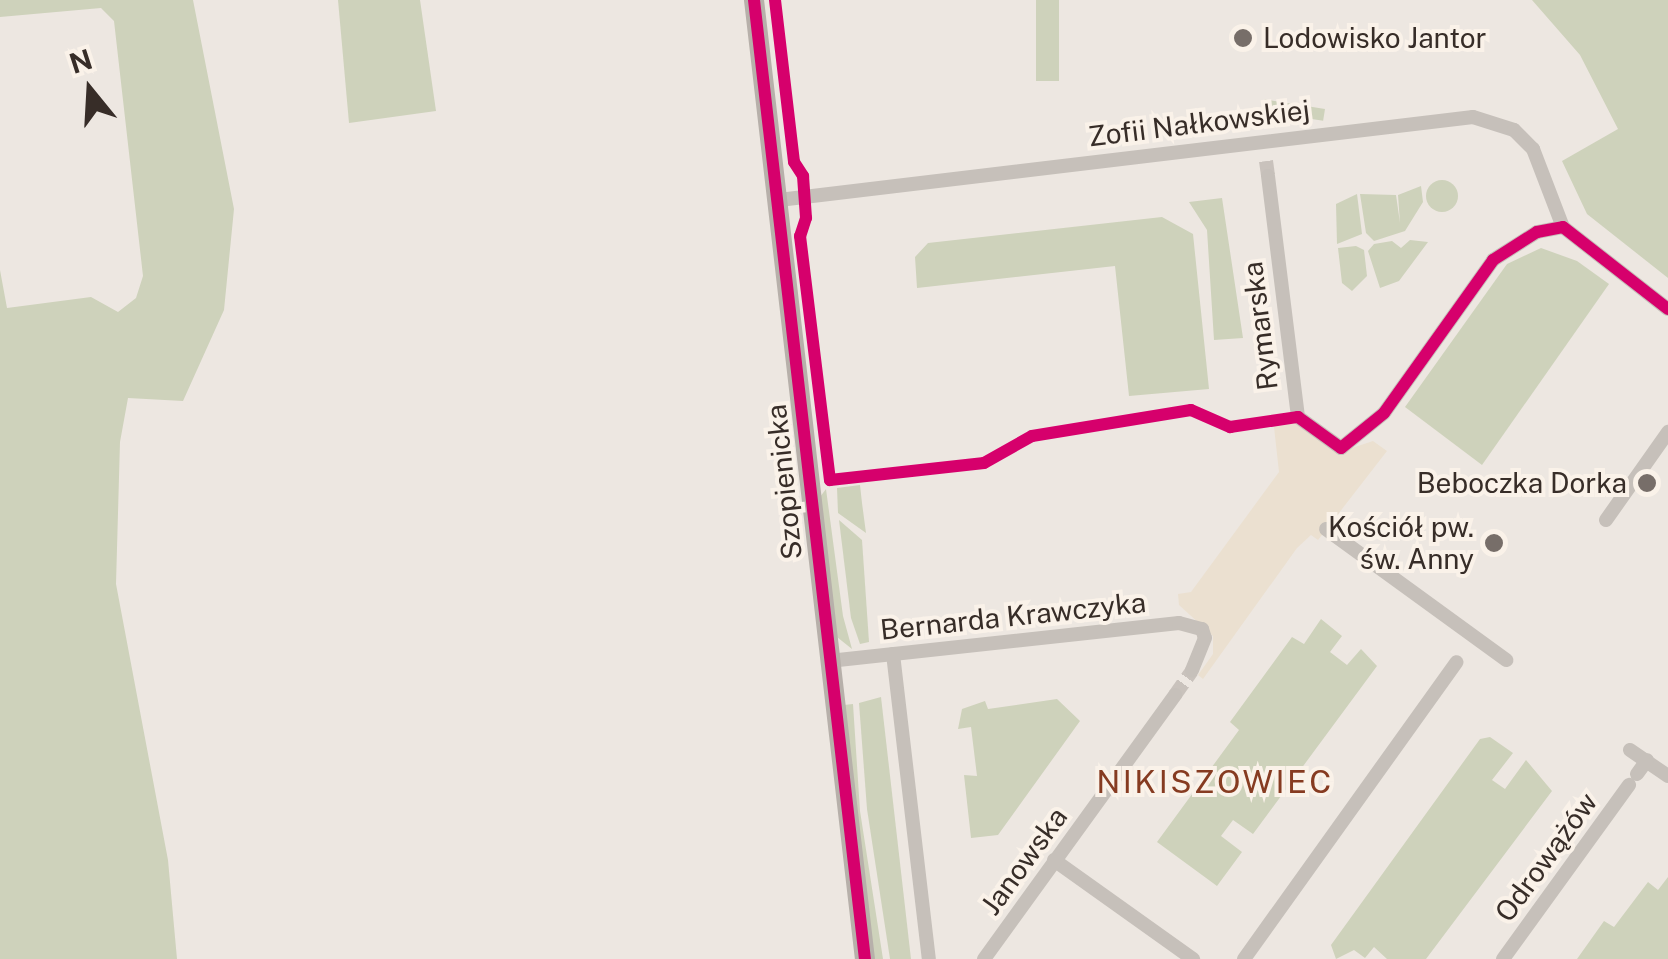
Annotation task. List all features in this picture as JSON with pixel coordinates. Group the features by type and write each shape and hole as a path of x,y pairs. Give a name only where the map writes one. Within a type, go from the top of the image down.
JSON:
{"street":[{"name":"Szopienicka","path":"754,0 864,959"},
{"name":"Zofii Nałkowskiej","path":"779,200 1472,117 1514,130 1540,159 1563,226"},
{"name":"Rymarska","path":"1264,142 1298,417 1341,448 1384,413 1493,260 1537,232 1563,226"},
{"path":"1563,226 1668,308"},
{"path":"1606,520 1668,432"},
{"path":"1326,530 1506,660"},
{"name":"Bernarda Krawczyka","path":"829,661 1166,624 1202,628 1204,647 1192,670"},
{"path":"1244,959 1476,639"},
{"path":"892,654 930,959"},
{"name":"Janowska","path":"984,959 1175,694"},
{"path":"1630,750 1668,776"},
{"name":"Odrowążów","path":"1503,959 1647,760"},
{"path":"1054,860 1193,959"}],"green space":[{"path":"0,0 193,0 234,209 224,310 183,401 128,398 120,442 116,584 168,860 177,959 0,959 0,270 7,308 91,297 118,312 136,298 143,276 114,21 101,8 0,17"},
{"path":"338,0 420,0 436,111 349,123"},
{"path":"1036,0 1059,0 1059,81 1036,81"},
{"path":"1532,0 1668,0 1668,278 1587,214 1562,161 1618,129 1580,55"},
{"path":"1265,99 1325,109 1323,121 1263,111"},
{"path":"1442,180 1453,185 1458,196 1453,207 1442,212 1431,207 1426,196 1431,185"},
{"path":"1421,186 1423,202 1405,231 1374,241 1366,233 1360,194 1396,195 1400,223 1398,195"},
{"path":"1357,194 1362,234 1337,244 1336,204"},
{"path":"1222,198 1243,338 1214,340 1207,230 1189,202"},
{"path":"1162,217 1193,234 1209,389 1129,396 1115,266 917,288 915,257 928,243"},
{"path":"1410,240 1428,242 1399,281 1380,288 1368,251 1374,244 1392,241 1401,248"},
{"path":"1356,246 1364,250 1367,276 1352,291 1342,283 1338,248"},
{"path":"1541,248 1577,261 1609,284 1482,465 1405,407 1507,264"},
{"path":"860,485 866,533 838,513 837,488"},
{"path":"826,489 843,616 852,649 837,637 820,497"},
{"path":"839,520 862,540 869,642 860,644 851,618"},
{"path":"1321,619 1342,636 1330,652 1347,665 1361,649 1377,666 1253,834 1233,820 1221,836 1242,852 1217,886 1157,842 1239,730 1230,722 1292,637 1304,644"},
{"path":"881,697 911,959 890,959 867,809 859,703"},
{"path":"1057,699 1080,721 998,835 971,838 964,775 977,776 971,727 958,729 962,709 985,701 988,709"},
{"path":"853,704 860,811 883,959 874,959 844,705"},
{"path":"1490,737 1513,753 1492,780 1505,789 1526,760 1552,791 1426,959 1387,959 1374,947 1365,958 1354,950 1336,959 1331,945 1480,739"},
{"path":"1668,877 1668,959 1577,959 1604,921 1614,927 1648,882 1658,890"}],"shaded area":[{"path":"1295,423 1337,453 1373,441 1387,451 1318,540 1311,535 1297,548 1203,679 1198,675 1213,654 1213,636 1179,605 1178,594 1191,592 1279,472 1274,427"}],"tunnel":[{"path":"1266,161 1268,176"},
{"path":"1175,695 1192,671"}],"cycle path":[{"path":"754,0 865,959"},
{"path":"775,0 794,162 803,176 806,218 800,236 830,480 984,463 1032,436 1191,410 1230,427 1298,417 1341,448 1384,413 1493,260 1537,232 1563,227 1668,309"}],"place":[{"name":"Lodowisko Jantor","path":"1243,38"},
{"name":"Beboczka Dorka","path":"1647,483"},
{"name":"Kościół pw. św. Anny","path":"1494,543"}],"district":[{"name":"NIKISZOWIEC","path":"1215,782"}]}
